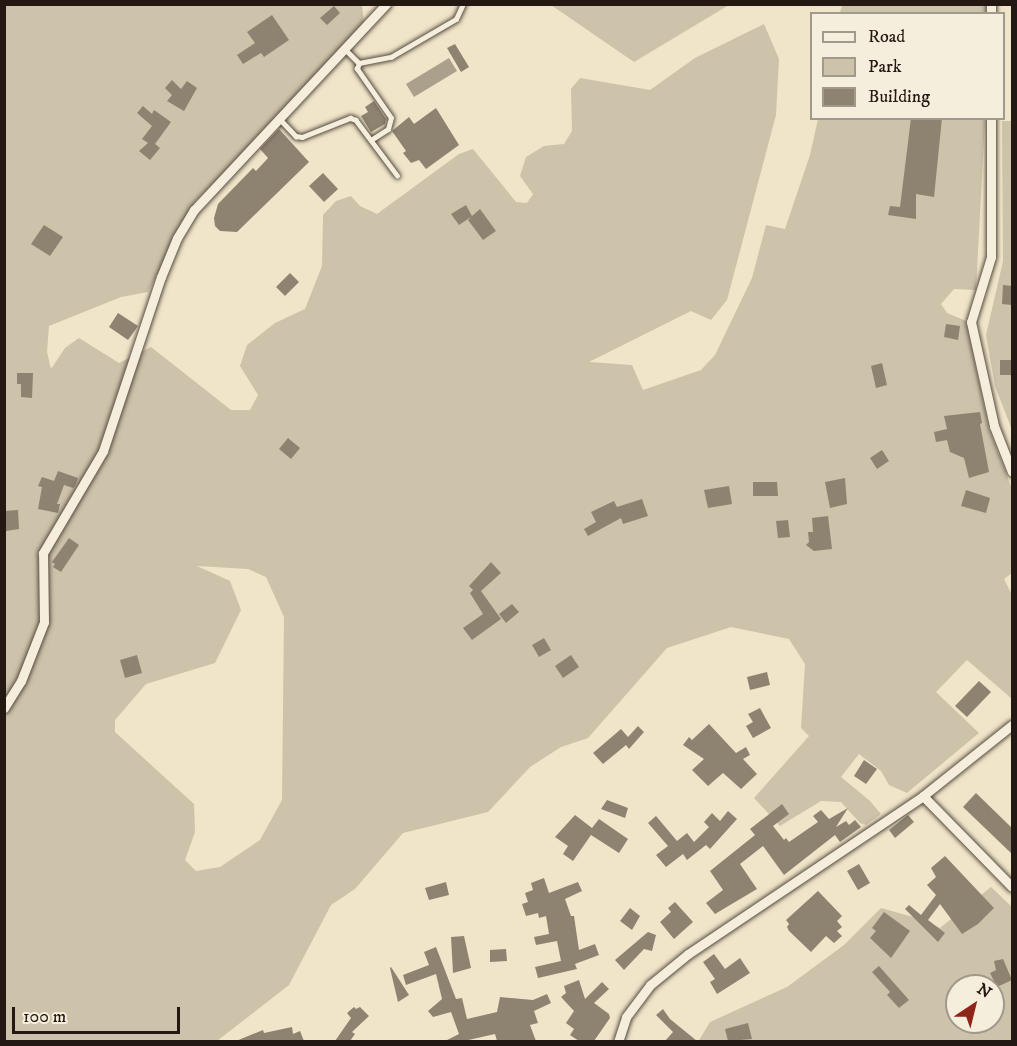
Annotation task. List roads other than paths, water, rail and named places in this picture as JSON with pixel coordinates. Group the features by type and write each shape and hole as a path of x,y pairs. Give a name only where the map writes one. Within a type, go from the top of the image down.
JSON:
{"street":[{"path":"4,708 21,681 44,622 43,553 104,451 161,277 177,238 194,210 386,4"},
{"path":"991,120 991,257 971,322 994,426 1012,472"},
{"path":"618,1041 626,1017 650,985 688,954 923,796 1012,725"},
{"path":"923,796 1012,887"}],"lane":[{"path":"358,63 391,57 456,19 463,4"},
{"path":"344,48 358,63"},
{"path":"358,63 357,69 391,118 388,129 371,140"},
{"path":"279,118 296,136 302,137 350,118 356,120 397,175"}]}
